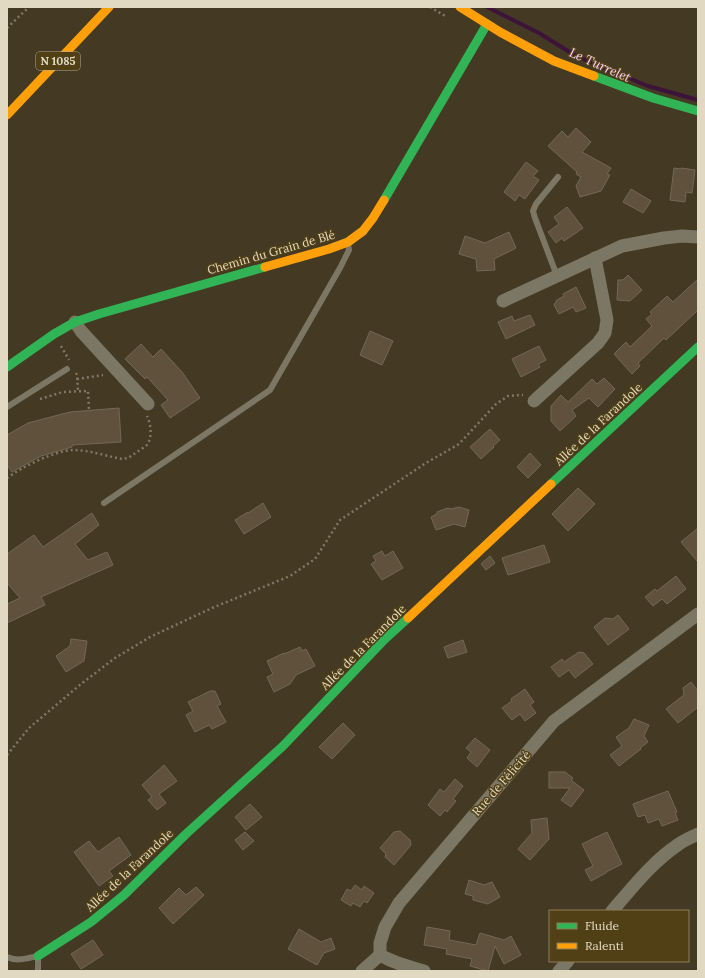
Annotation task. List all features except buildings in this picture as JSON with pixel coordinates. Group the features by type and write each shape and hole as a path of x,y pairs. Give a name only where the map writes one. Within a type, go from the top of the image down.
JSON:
{"street":[{"name":"N 1085","path":"7,115 109,7"},
{"path":"460,7 487,24 554,61 653,98 698,111"},
{"name":"Chemin du Grain de Blé","path":"7,367 54,334 75,322 329,249 348,242 363,231 373,218 487,24"},
{"path":"503,300 622,246 664,238 682,236 698,237"},
{"path":"534,401 598,343 605,333 607,320 595,258"},
{"path":"75,322 147,410"},
{"name":"Allée de la Farandole","path":"38,956 91,922 124,895 186,834 283,746 384,640 698,347"},
{"name":"Rue de Félicité","path":"380,955 380,943 385,927 398,903 554,722 698,614"},
{"path":"613,910 660,858 680,843 698,834"},
{"path":"362,971 380,955 391,961 424,971"},
{"path":"559,971 567,962"}],"lane":[{"path":"557,276 535,218 534,211 536,204 558,177"},
{"path":"104,504 270,390 340,268 349,250 348,242"},
{"path":"7,407 68,369"},
{"path":"7,957 13,960 38,956 38,971"}],"path":[{"path":"7,28 28,7"},
{"path":"78,379 106,375"},
{"path":"34,402 63,392 88,391 89,410"},
{"path":"7,755 29,728 81,684 115,658 150,637 212,608 290,576 315,559 340,520 426,463 459,444 496,404 508,396 521,394 534,401"},
{"path":"7,478 13,473 42,459 73,450 122,459 128,458 148,444 150,440 147,410"}],"waterway":[{"name":"Le Turrelet","path":"487,7 539,33 576,56 648,86 698,100"}],"traffic: fast":[{"path":"384,200 487,24"},
{"path":"594,76 653,98 698,111"},
{"path":"7,367 54,334 75,322 265,267"},
{"path":"551,484 698,347"},
{"path":"38,956 91,922 124,895 186,834 283,746 384,640 408,618"}],"traffic: slow":[{"path":"7,115 109,7"},
{"path":"460,7 500,32 554,61 594,76"},
{"path":"265,267 329,249 348,242 363,231 384,200"},
{"path":"408,618 551,484"}]}
